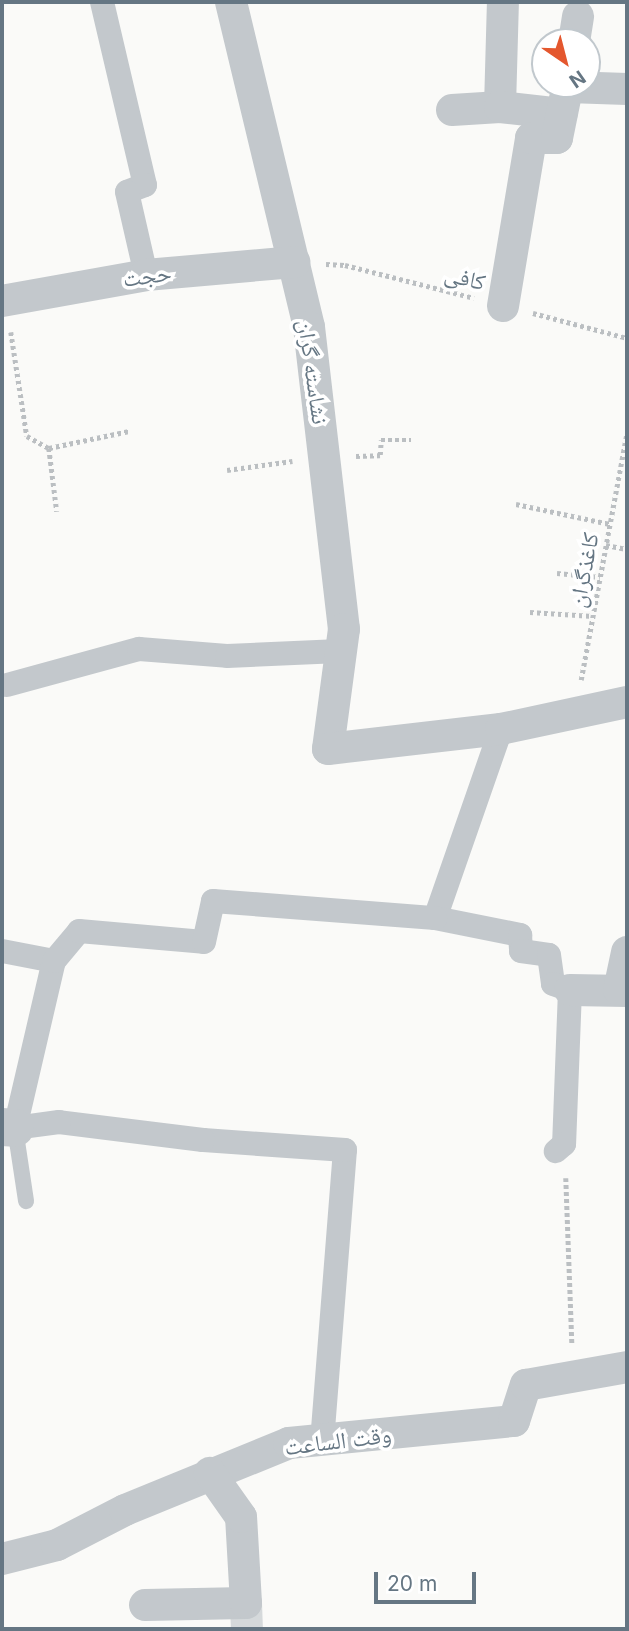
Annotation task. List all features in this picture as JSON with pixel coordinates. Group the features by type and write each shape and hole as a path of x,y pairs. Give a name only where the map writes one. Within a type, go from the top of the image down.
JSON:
{"street":[{"path":"102,2 145,186 127,192 146,275"},
{"name":"نشاسته گران","path":"231,2 309,327 344,629 328,749 501,729"},
{"path":"500,107 503,2"},
{"path":"601,92 627,89"},
{"path":"452,110 500,107 550,98"},
{"path":"503,306 531,138 557,138 565,98"},
{"name":"حجت","path":"4,300 146,275 293,262"},
{"path":"8,685 139,649 227,656 340,651"},
{"path":"435,918 501,729 627,702"},
{"path":"322,1442 345,1150 203,1140 59,1122 8,1127 54,961 79,930 204,942 213,901 435,918 520,935 521,951 549,955 553,984 570,990 623,990 627,952"},
{"path":"2,951 54,961"},
{"path":"560,1147 570,990"},
{"name":"وقت الساعت","path":"2,1559 57,1545 121,1504 289,1443 322,1442 514,1421 526,1385 627,1367"},
{"path":"145,1605 246,1603 242,1517 210,1473"}],"lane":[{"path":"8,1127 26,1201"}],"path":[{"name":"کافی","path":"293,262 345,265 627,338"},
{"path":"4,300 27,436 48,447 129,431"},
{"name":"کاغذگران","path":"574,714 627,433"},
{"path":"228,470 324,457 380,456 381,440 411,440"},
{"path":"48,447 57,512"},
{"path":"516,504 610,524"},
{"path":"606,545 627,549"},
{"path":"557,573 600,576"},
{"path":"530,612 593,617"},
{"path":"560,1147 573,1377"}],"tunnel":[{"path":"246,1603 247,1629"}]}
